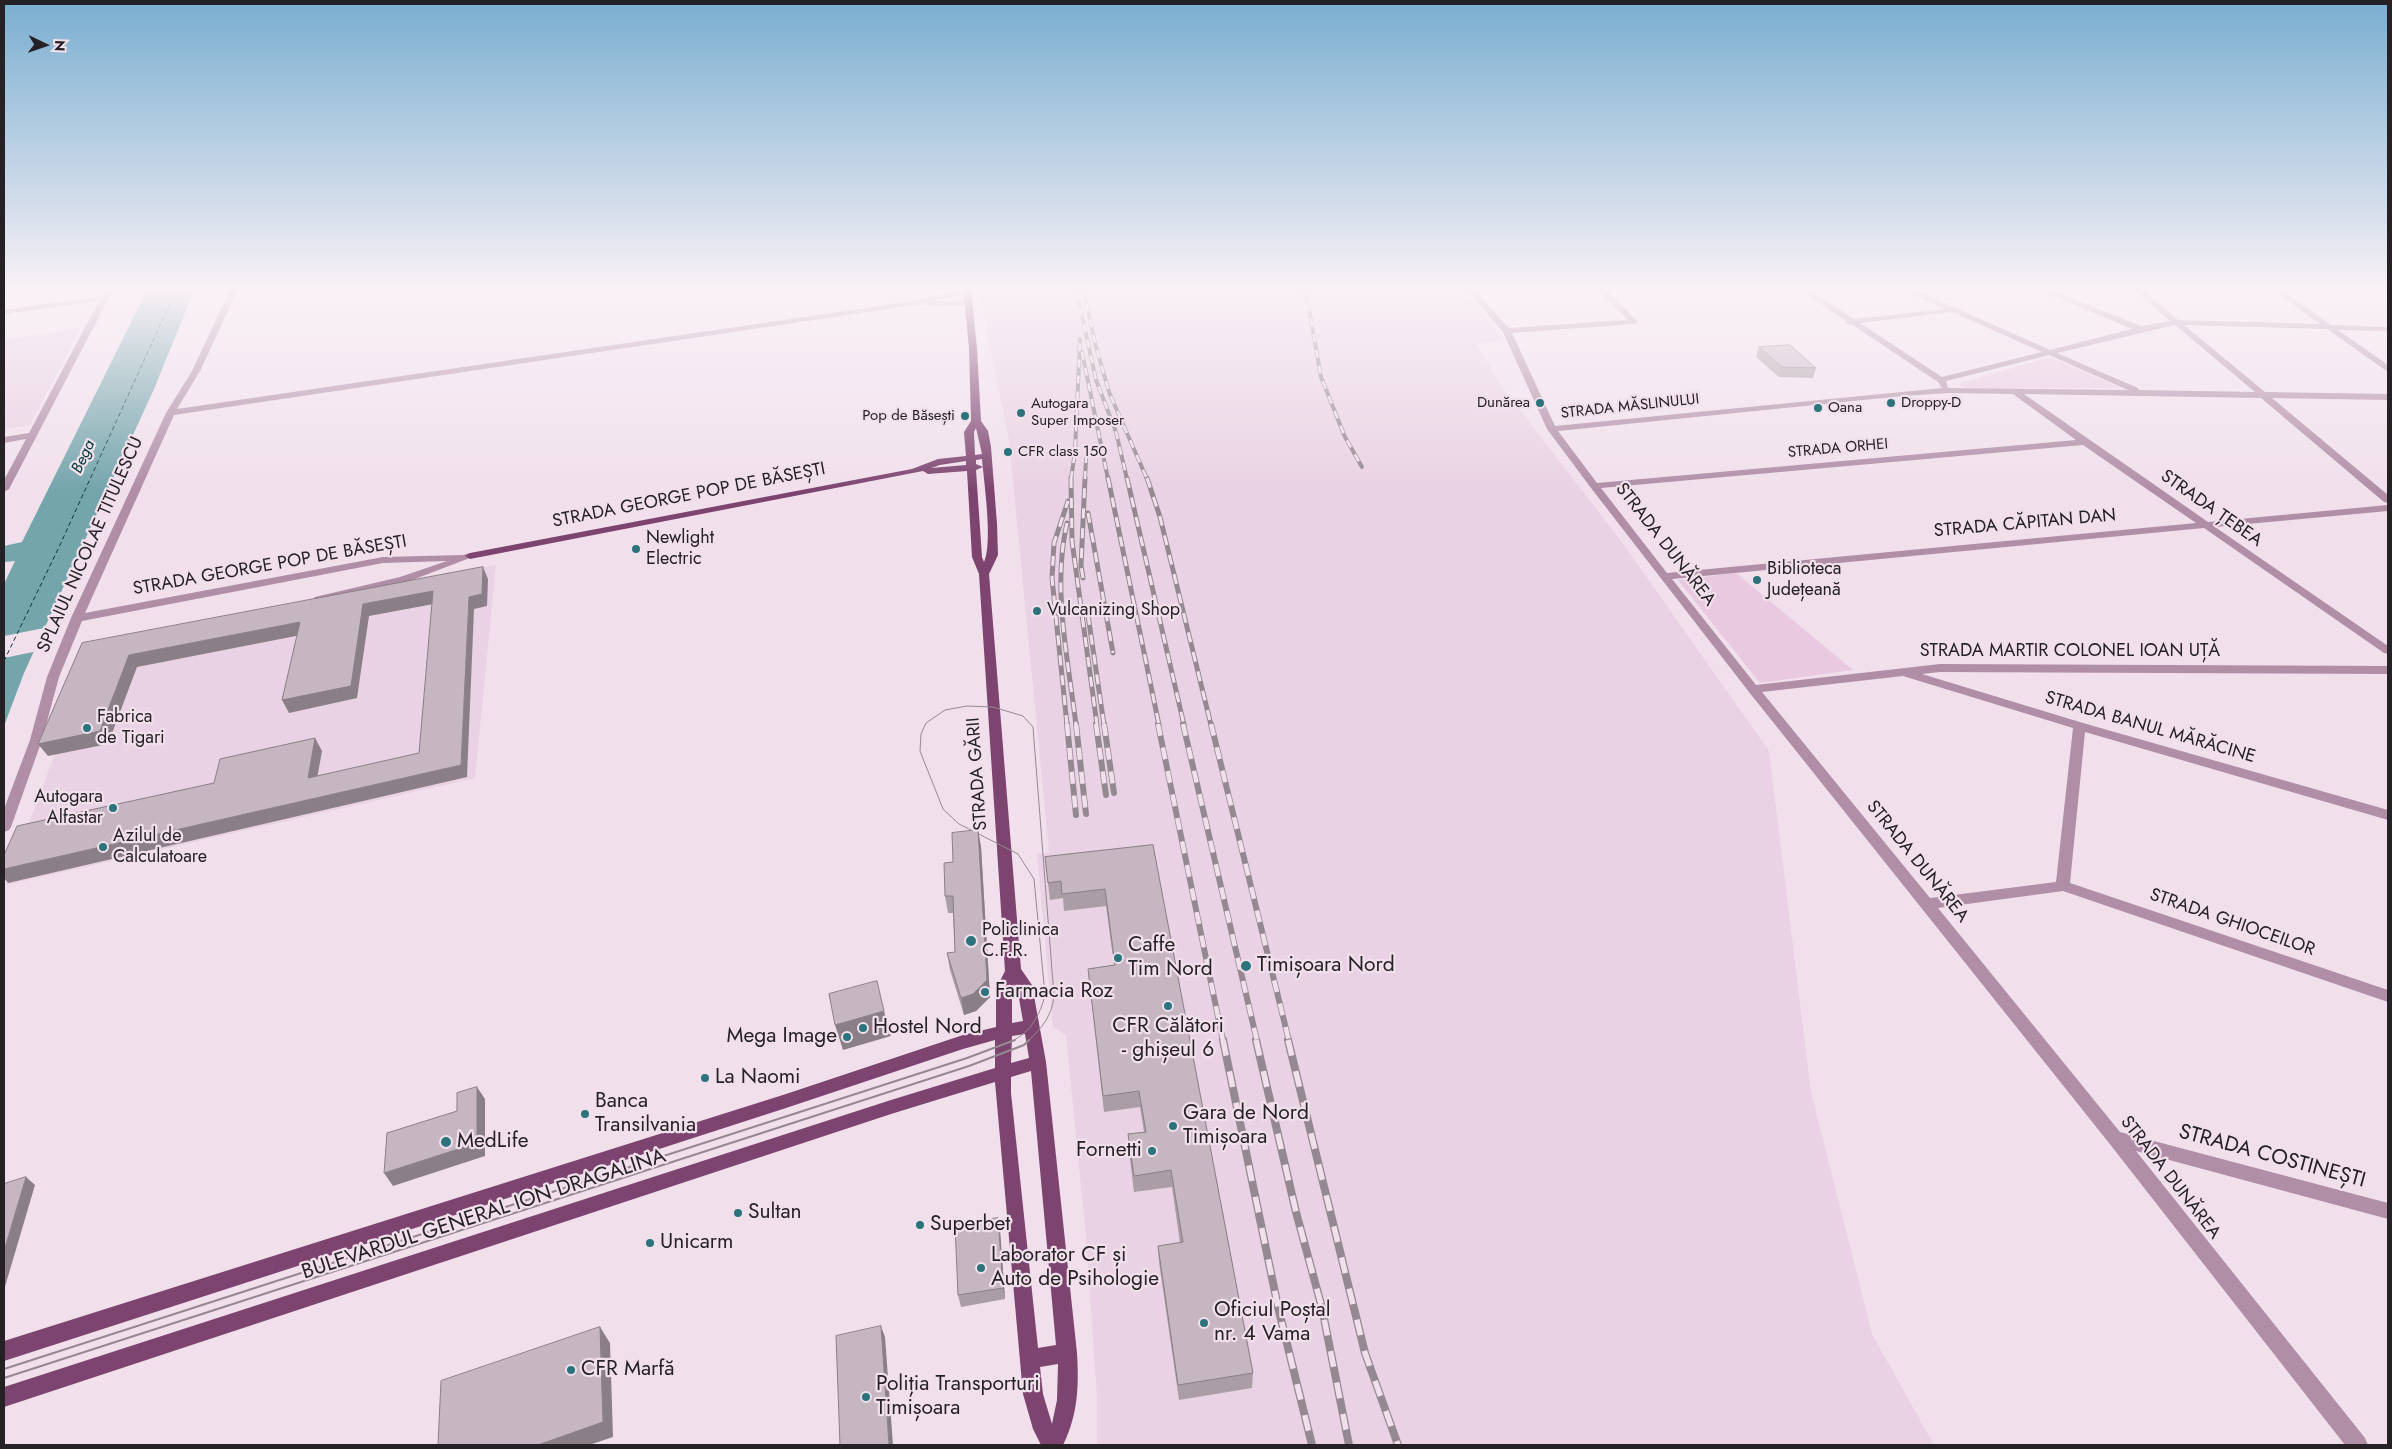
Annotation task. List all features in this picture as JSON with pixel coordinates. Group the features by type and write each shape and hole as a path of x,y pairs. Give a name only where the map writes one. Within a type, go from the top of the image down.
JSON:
{"main road":[{"name":"STRADA GĂRII","path":"973,356 976,421 983,431 987,461 993,556 984,574"},
{"name":"STRADA GĂRII","path":"976,421 969,432 977,557 984,574 1013,971 1004,989 1003,1093 1033,1394 1043,1429 1053,1445 1064,1425 1069,1388 1067,1353 1038,1062 1024,985 1013,971"},
{"name":"STRADA GEORGE POP DE BĂSEȘTI","path":"470,556 914,471 987,461"},
{"name":"BULEVARDUL GENERAL ION DRAGALINA","path":"4,1351 786,1101 963,1042 1032,1026"},
{"name":"BULEVARDUL GENERAL ION DRAGALINA","path":"4,1397 845,1122 1038,1062"},
{"path":"1030,1359 1067,1353"}],"street":[{"path":"4,490 74,356"},
{"name":"SPLAIUL NICOLAE TITULESCU","path":"4,827 36,740 53,677 77,618 170,413 203,356"},
{"path":"170,413 559,356"},
{"name":"STRADA DUNĂREA","path":"1518,356 1552,429 1594,486 1753,689 1928,904 2358,1445"},
{"path":"1902,356 1941,380 1950,390"},
{"path":"1941,380 2035,356"},
{"path":"2057,356 2140,392"},
{"path":"2216,356 2388,500"},
{"path":"2369,356 2388,369"},
{"name":"STRADA MĂSLINULUI","path":"1552,429 1903,393 1950,390 2388,397"},
{"name":"STRADA ȚEBEA","path":"2016,392 2085,442 2388,651"},
{"path":"4,440 31,435"},
{"name":"STRADA ORHEI","path":"1594,486 2085,442"},
{"name":"STRADA CĂPITAN DAN","path":"1665,576 2388,508"},
{"name":"STRADA GEORGE POP DE BĂSEȘTI","path":"77,618 383,560 470,556"},
{"name":"STRADA GEORGE POP DE BĂSEȘTI","path":"311,600 403,580 470,556"},
{"path":"64,650 80,646"},
{"name":"STRADA MARTIR COLONEL IOAN UȚĂ","path":"1753,689 1940,668 2388,670"},
{"name":"STRADA BANUL MĂRĂCINE","path":"1902,672 2079,726 2388,815"},
{"path":"1928,904 2063,886 2079,726"},
{"name":"STRADA GHIOCEILOR","path":"2063,886 2388,996"},
{"name":"STRADA COSTINEȘTI","path":"2115,1138 2388,1211"}],"shaded area":[{"path":"4,356 66,356 30,425 4,429"},
{"path":"992,356 1484,356 1500,384 1624,545 1769,751 1811,1092 1872,1334 1934,1445 1097,1445 1097,1397 1086,1238 1066,1035 1053,1027 1037,854 1049,852 1009,440"},
{"path":"2050,357 2120,388 1966,388 1958,384"},
{"path":"496,565 475,778 6,885 96,644 428,576"},
{"path":"1736,573 1853,670 1760,683 1678,580"}],"water":[{"name":"Bega","path":"114,356 168,356 24,673 4,726 4,584 15,561 4,562 4,546 22,542"}],"pier":[{"path":"49,627 38,651 4,658 4,636"}],"building":[{"path":"1769,356 1802,356 1816,368 1782,367"},
{"path":"483,567 482,594 469,597 461,765 4,869 4,855 17,826 214,783 220,759 315,738 308,778 419,753 433,591 363,604 351,686 282,700 300,622 129,655 100,731 38,744 82,643"},
{"name":"Policlinica C.F.R.","path":"978,830 987,980 973,994 961,998 947,953 955,952 953,896 945,896 944,863 953,862 952,833"},
{"name":"Gara de Nord Timișoara","path":"1153,845 1253,1373 1178,1385 1158,1246 1183,1242 1171,1170 1134,1176 1128,1134 1146,1132 1139,1091 1103,1096 1088,969 1115,965 1105,889 1062,894 1061,881 1048,883 1045,857"},
{"path":"877,981 884,1011 835,1025 829,994"},
{"path":"477,1087 477,1143 384,1173 387,1133 457,1111 457,1093"},
{"path":"26,1177 4,1251 4,1184"},
{"name":"Laborator CF și Auto de Psihologie","path":"998,1218 1003,1288 958,1295 955,1225"},
{"name":"Poliția Transporturi Timișoara","path":"881,1326 889,1445 840,1445 836,1336"},
{"name":"CFR Marfă","path":"600,1327 603,1422 538,1445 438,1445 441,1381"}],"ferry route":[{"path":"4,661 60,545 146,356"}],"tram line":[{"path":"4,1378 969,1066 1024,1045 1046,1021 1054,996 1033,727 1023,716 993,707 967,706 945,710 926,723 921,734 920,751 943,809 959,824 1018,854 1034,879 1045,995 1034,1022 1024,1033 1012,1041"},
{"path":"4,1369 967,1058 1015,1040"}],"railway":[{"path":"1071,479 1075,452 1079,356"},
{"path":"1083,356 1108,479"},
{"path":"1091,356 1096,380 1116,432 1127,479"},
{"path":"1099,356 1109,392 1147,479"},
{"path":"1317,356 1321,377 1345,437 1362,467"},
{"path":"1085,479 1086,458"},
{"path":"1083,578 1081,566 1085,478"},
{"path":"1108,478 1159,725"},
{"path":"1127,478 1184,725"},
{"path":"1147,478 1160,517 1211,725"},
{"path":"1071,479 1072,541 1097,725"},
{"path":"1067,725 1052,578 1054,543 1068,501"},
{"path":"1088,513 1113,653"},
{"path":"1067,523 1063,548 1061,598 1076,725"},
{"path":"1088,615 1104,725"},
{"path":"1067,724 1076,815"},
{"path":"1076,724 1086,814"},
{"path":"1096,724 1106,795"},
{"path":"1104,724 1114,793"},
{"path":"1158,724 1223,1041"},
{"path":"1183,724 1257,1041"},
{"path":"1211,724 1289,1041"},
{"path":"1223,1040 1278,1307 1312,1445"},
{"path":"1256,1040 1296,1212 1322,1308 1349,1445"},
{"path":"1288,1040 1365,1353 1398,1445"}],"place":[{"name":"Dunărea","path":"1540,403"},
{"name":"Droppy-D","path":"1891,403"},
{"name":"Oana","path":"1818,408"},
{"name":"Autogara Super Imposer","path":"1021,413"},
{"name":"Pop de Băsești","path":"965,416"},
{"name":"CFR class 150","path":"1008,452"},
{"name":"Newlight Electric","path":"636,549"},
{"name":"Biblioteca Județeană","path":"1757,580"},
{"name":"Vulcanizing Shop","path":"1037,611"},
{"name":"Fabrica de Tigari","path":"87,728"},
{"name":"Autogara Alfastar","path":"113,808"},
{"name":"Azilul de Calculatoare","path":"103,847"},
{"name":"Policlinica C.F.R.","path":"971,941"},
{"name":"Caffe Tim Nord","path":"1118,958"},
{"name":"Timișoara Nord","path":"1246,966"},
{"name":"Farmacia Roz","path":"985,992"},
{"name":"CFR Călători - ghișeul 6","path":"1168,1006"},
{"name":"Hostel Nord","path":"863,1028"},
{"name":"Mega Image","path":"847,1037"},
{"name":"La Naomi","path":"705,1078"},
{"name":"Banca Transilvania","path":"585,1114"},
{"name":"Gara de Nord Timișoara","path":"1173,1126"},
{"name":"MedLife","path":"446,1142"},
{"name":"Fornetti","path":"1152,1151"},
{"name":"Sultan","path":"738,1213"},
{"name":"Superbet","path":"920,1225"},
{"name":"Unicarm","path":"650,1243"},
{"name":"Laborator CF și Auto de Psihologie","path":"981,1268"},
{"name":"Oficiul Poștal nr. 4 Vama","path":"1204,1323"},
{"name":"CFR Marfă","path":"571,1370"},
{"name":"Poliția Transporturi Timișoara","path":"866,1397"}]}
